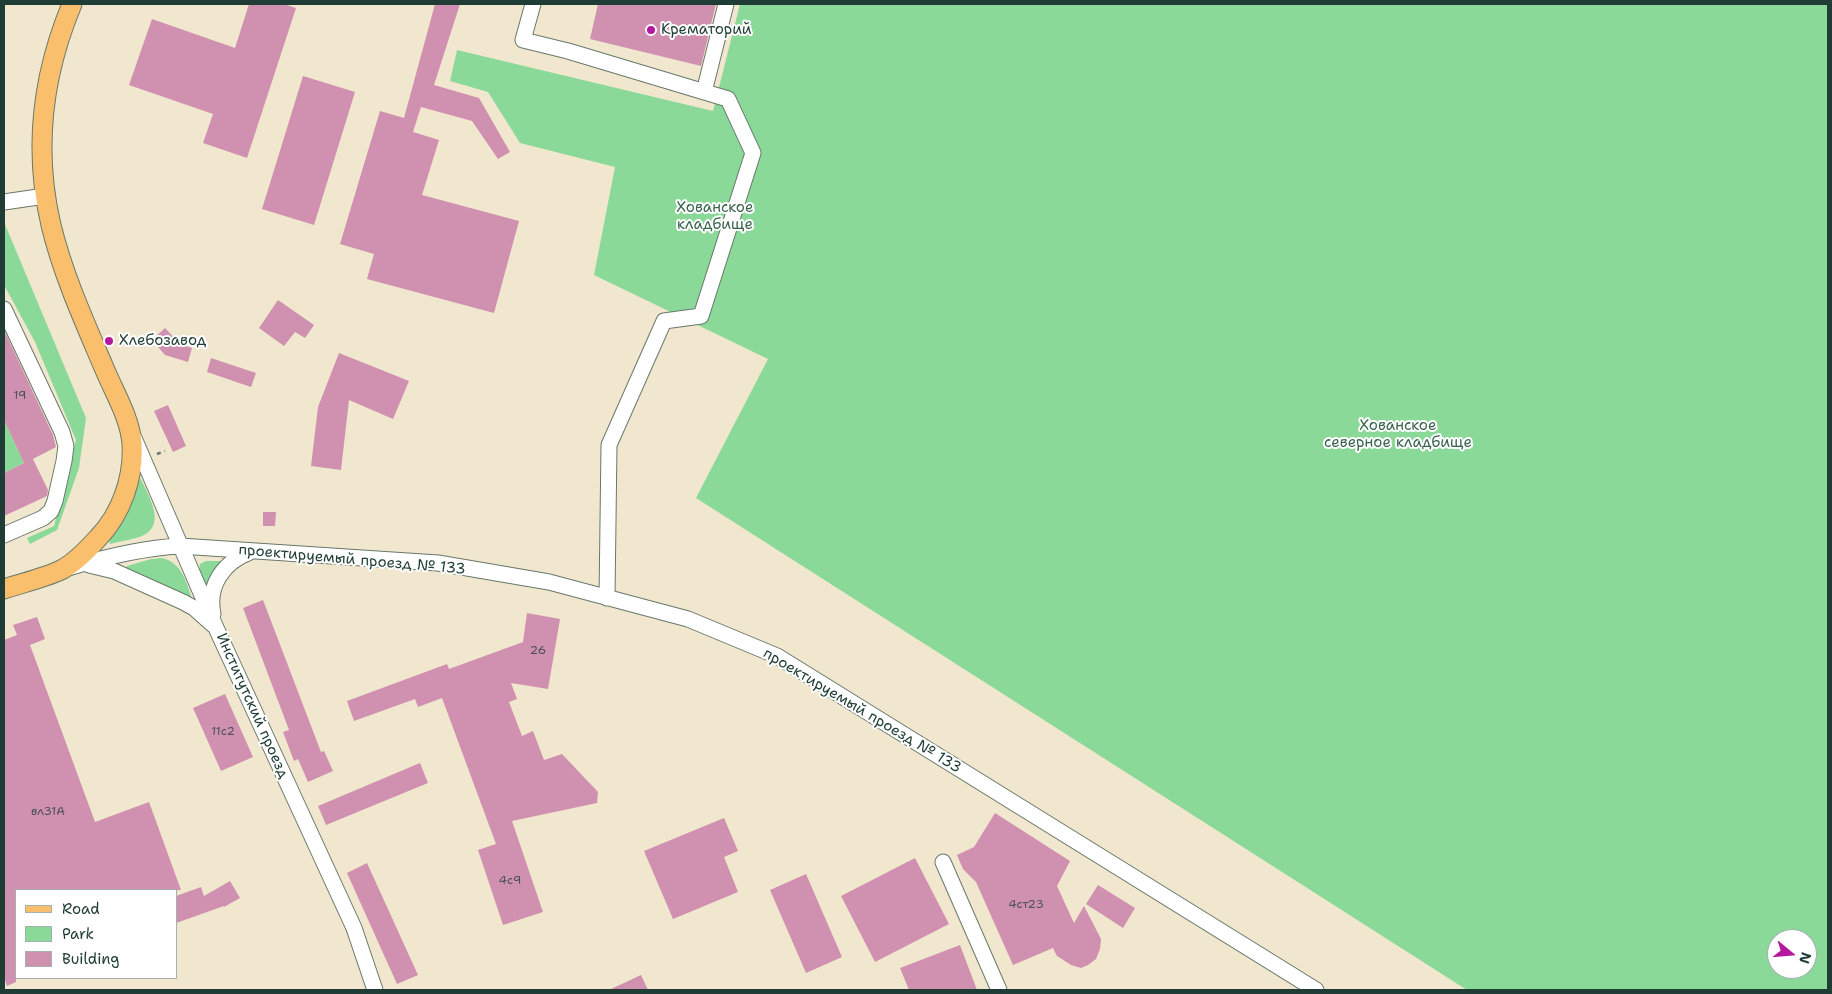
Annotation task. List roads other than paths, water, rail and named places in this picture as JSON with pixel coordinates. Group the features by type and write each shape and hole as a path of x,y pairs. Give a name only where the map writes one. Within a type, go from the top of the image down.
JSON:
{"main road":[{"path":"4,589 70,567 108,528 119,508 131,466 132,444 127,422 76,302 51,226 45,196 42,136 46,93 51,62 72,4"}],"street":[{"path":"533,4 523,40 568,50 728,99 753,153 701,316 664,321 609,445 607,598"},
{"path":"704,92 726,4"},
{"path":"4,202 45,196"},
{"path":"4,309 62,432 66,446 57,493 51,511 43,518 4,535"},
{"name":"Институтский проезд","path":"127,422 217,630 354,928 375,990"},
{"name":"проектируемый проезд № 133","path":"70,567 126,553 180,546 438,563 549,582 688,619 777,656 1316,990"},
{"path":"217,630 212,605 214,589 223,569 239,556 252,552"},
{"path":"70,567 92,565 114,570 182,602 201,614 217,630"},
{"path":"943,862 999,990"}],"place":[{"name":"Крематорий","path":"651,30"},
{"name":"Хлебозавод","path":"109,341"}],"park label":[{"name":"Хованское кладбище","path":"715,216"},
{"name":"Хованское северное кладбище","path":"1398,434"}]}
